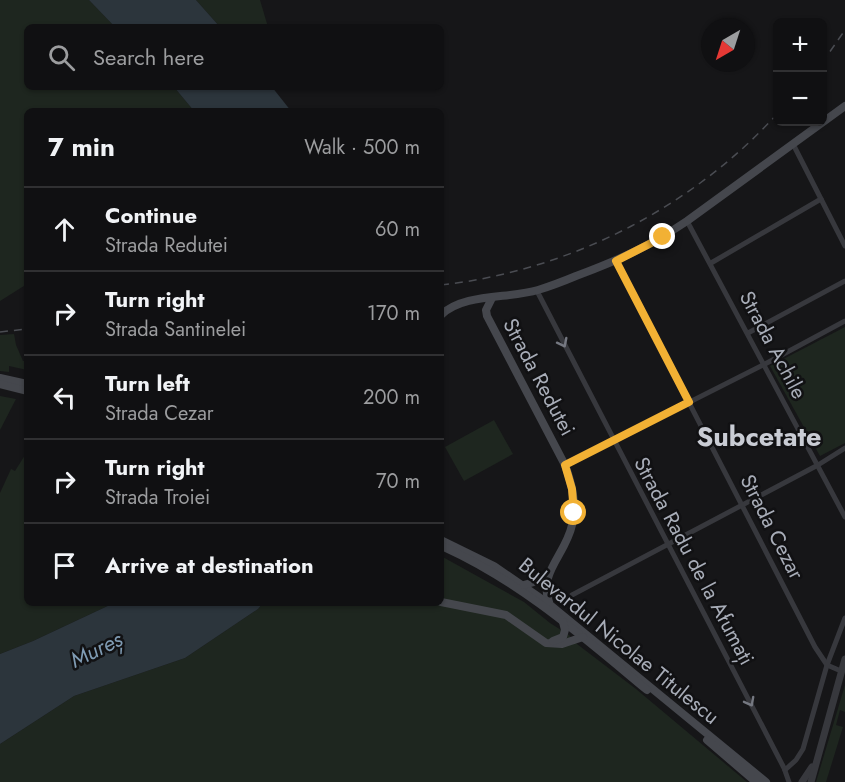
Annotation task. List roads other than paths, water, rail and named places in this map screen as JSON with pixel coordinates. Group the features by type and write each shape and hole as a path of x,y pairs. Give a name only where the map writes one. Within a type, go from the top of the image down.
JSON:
{"main road":[{"path":"444,312 460,303 537,291 616,261 651,244 845,106"},
{"name":"Strada Redutei","path":"492,298 486,310 487,316 565,465 573,496 572,525 565,545 549,573"},
{"path":"0,378 24,383"},
{"path":"0,384 24,390"},
{"name":"Bulevardul Nicolae Titulescu","path":"444,541 494,566 524,585 766,782"},
{"name":"Bulevardul Nicolae Titulescu","path":"444,548 497,574 562,620 756,782"},
{"path":"524,585 537,581 549,573"},
{"path":"549,573 544,586 549,604"},
{"path":"444,603 506,615 546,643 562,644 583,637"},
{"path":"546,643 563,637 565,630 562,620"}],"street":[{"path":"793,144 845,246"},
{"path":"711,263 821,199"},
{"name":"Strada Achile","path":"687,220 845,517"},
{"name":"Strada Cezar","path":"616,261 815,647 828,665"},
{"path":"748,333 845,281"},
{"name":"Strada Radu de la Afumați","path":"537,291 785,770 789,782"},
{"path":"565,465 845,321"},
{"path":"572,595 818,465 845,448"},
{"path":"785,770 796,760 802,749 845,618"},
{"path":"811,782 845,659"},
{"path":"828,665 842,671"},
{"path":"802,782 816,759"}],"water":[{"path":"89,0 196,0 217,24 112,24"},
{"path":"176,90 274,90 289,108 192,108"},
{"name":"Mureș","path":"108,606 260,606 185,658 74,696 0,744 0,654"}],"railway":[{"path":"827,56 845,30"},
{"path":"444,284 535,266 625,229 667,205 707,178 744,147 773,118"},
{"path":"0,332 24,329"}],"district":[{"name":"Subcetate","path":"759,436"}]}
